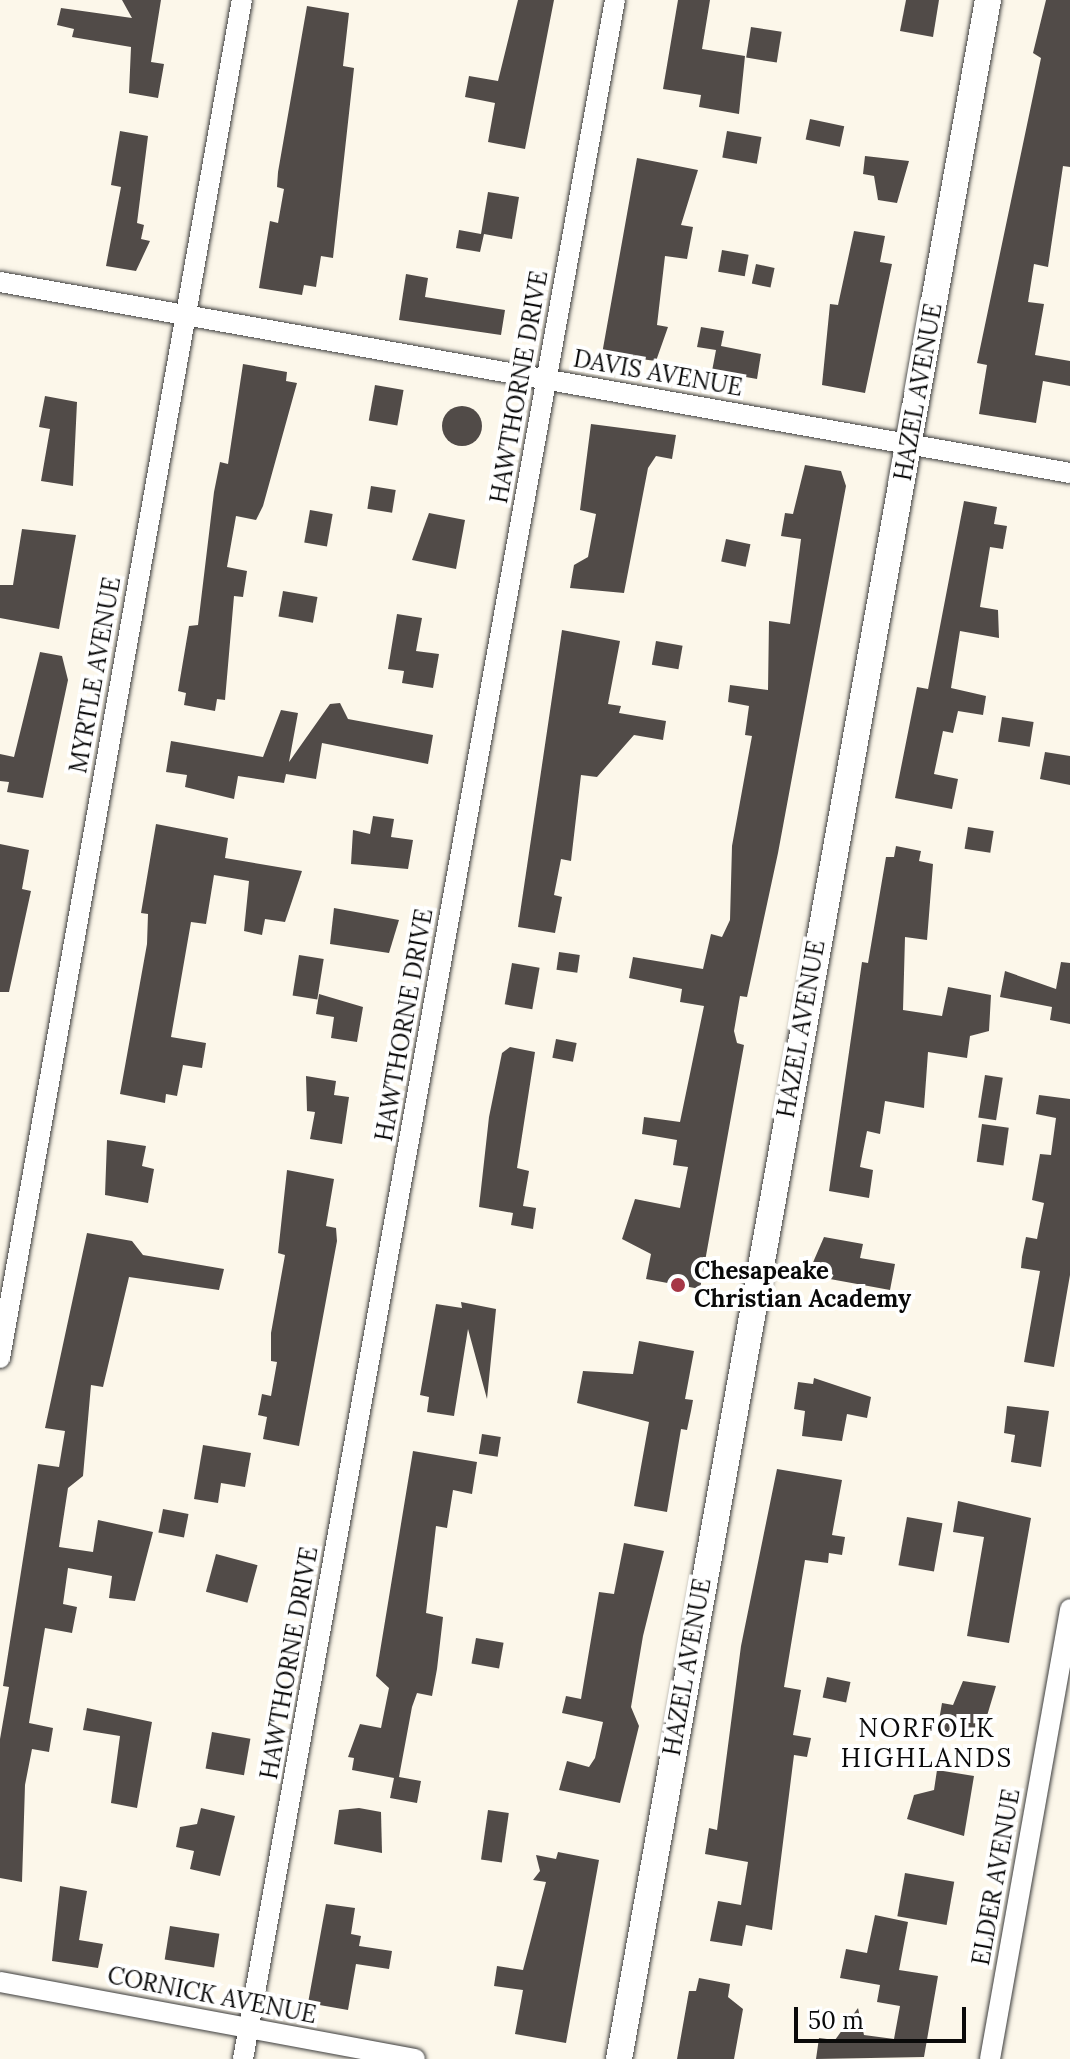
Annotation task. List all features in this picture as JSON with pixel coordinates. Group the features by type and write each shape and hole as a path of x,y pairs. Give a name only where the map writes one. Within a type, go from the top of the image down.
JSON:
{"street":[{"name":"MYRTLE AVENUE","path":"0,1358 242,0"},
{"name":"HAWTHORNE DRIVE","path":"243,2059 615,0"},
{"name":"HAZEL AVENUE","path":"619,2059 988,0"},
{"name":"DAVIS AVENUE","path":"0,282 1070,473"},
{"name":"ELDER AVENUE","path":"990,2059 1070,1609"},
{"name":"CORNICK AVENUE","path":"0,1982 415,2059"}],"building":[{"path":"122,0 161,0 151,62 164,64 158,98 129,93 131,47 72,37 74,29 57,25 61,8 132,18"},
{"path":"518,0 554,0 525,149 488,142 495,103 465,97 469,76 498,81"},
{"path":"678,0 710,0 702,49 745,56 739,114 699,107 701,95 663,89"},
{"path":"906,0 939,0 933,37 900,31"},
{"path":"1046,0 1070,0 1070,167 1063,166 1048,267 1034,264 1028,302 1044,304 1035,355 1070,361 1070,386 1043,381 1036,423 979,414 987,365 977,363 1041,58 1033,53"},
{"path":"307,6 349,13 343,66 354,68 333,258 321,256 316,287 304,285 302,295 259,288 270,221 278,223 284,189 277,187 278,172"},
{"path":"751,27 782,32 777,62 746,58"},
{"path":"810,119 844,126 840,147 806,140"},
{"path":"120,131 148,136 137,223 144,225 141,239 150,241 136,271 106,266 121,187 111,185"},
{"path":"727,131 761,137 757,164 722,158"},
{"path":"865,156 909,161 897,203 878,200 874,176 863,174"},
{"path":"637,158 698,170 681,225 693,227 687,259 665,256 657,325 668,327 656,361 602,354"},
{"path":"488,192 519,197 512,239 484,234 480,252 456,248 459,230 481,234"},
{"path":"854,231 885,236 880,262 892,264 865,393 822,385 830,304 838,305"},
{"path":"722,250 749,255 745,276 718,272"},
{"path":"756,264 775,268 770,288 752,284"},
{"path":"406,274 428,278 425,297 505,310 501,335 399,320"},
{"path":"701,327 724,331 721,346 761,354 757,379 712,371 716,350 697,347"},
{"path":"243,364 287,372 286,381 297,383 263,506 256,520 236,516 227,567 247,571 243,597 234,596 225,700 217,699 215,711 184,705 186,693 178,691 189,626 198,625 214,492 220,462 228,464"},
{"path":"375,385 404,390 397,425 369,420"},
{"path":"45,396 77,402 73,486 41,481 50,429 39,427"},
{"path":"462,406 476,412 482,426 476,440 462,446 448,440 442,426 448,412"},
{"path":"591,424 676,435 672,459 656,456 648,468 624,593 570,588 574,565 588,557 596,514 580,510"},
{"path":"805,465 841,471 846,486 778,853 747,997 740,996 734,1031 737,1043 744,1045 700,1289 646,1279 651,1254 622,1239 635,1199 680,1208 688,1167 673,1165 677,1140 642,1134 644,1117 680,1122 704,1006 680,1002 682,989 629,978 633,957 703,969 711,934 722,937 730,920 732,846 752,736 745,735 749,706 728,702 730,685 768,690 769,621 790,624 801,539 781,536 785,513 793,514"},
{"path":"371,486 396,490 392,513 367,509"},
{"path":"964,501 997,507 994,524 1007,526 1003,549 990,547 980,607 998,610 999,638 960,631 951,688 986,696 983,715 958,711 953,733 943,731 934,774 958,779 952,809 895,798 917,687 928,689"},
{"path":"310,510 333,514 327,546 304,542"},
{"path":"429,513 465,520 456,569 412,560"},
{"path":"22,529 76,535 59,629 0,618 0,585 13,585"},
{"path":"726,539 750,544 746,567 721,561"},
{"path":"283,591 317,597 313,623 278,617"},
{"path":"397,614 422,618 416,651 439,654 433,688 402,683 404,671 388,669"},
{"path":"562,630 620,641 608,704 621,706 619,713 666,721 663,740 634,735 597,777 581,775 571,861 561,859 554,895 562,897 555,933 518,927"},
{"path":"656,641 683,646 678,669 652,665"},
{"path":"40,652 62,656 68,680 43,798 7,792 9,782 0,781 0,754 14,757"},
{"path":"340,703 348,719 433,735 428,764 322,743 316,779 286,774 284,783 238,776 234,799 185,787 187,775 166,772 171,741 263,757 281,710 298,713 289,762 330,704"},
{"path":"1002,717 1034,722 1030,747 998,742"},
{"path":"1045,752 1070,756 1070,785 1040,779"},
{"path":"373,816 394,819 391,837 413,840 408,869 351,864 353,830 370,834"},
{"path":"156,824 228,838 225,858 302,871 285,922 265,919 262,935 244,931 249,881 214,875 206,924 191,922 171,1037 206,1043 202,1068 183,1065 177,1096 166,1094 165,1103 120,1094 147,944 148,914 141,913"},
{"path":"968,827 994,831 990,853 965,849"},
{"path":"0,844 29,850 22,889 31,891 9,992 0,992"},
{"path":"896,846 921,851 919,861 933,864 927,940 905,937 903,1010 942,1016 948,987 991,995 989,1031 970,1036 967,1058 928,1052 924,1108 885,1101 880,1134 867,1131 860,1167 873,1170 869,1198 829,1191 862,962 868,963 886,857 894,857"},
{"path":"334,908 399,920 389,953 330,944"},
{"path":"559,952 580,955 577,973 556,970"},
{"path":"299,955 324,959 317,999 293,995"},
{"path":"1061,962 1070,963 1070,1024 1050,1020 1052,1007 1000,997 1005,971 1056,989"},
{"path":"512,963 540,968 532,1009 505,1004"},
{"path":"319,994 363,1007 357,1042 331,1038 334,1017 316,1014"},
{"path":"556,1039 577,1043 573,1062 552,1058"},
{"path":"510,1047 535,1052 517,1168 529,1171 523,1206 536,1208 533,1229 511,1225 513,1213 479,1207 489,1117 502,1053"},
{"path":"985,1075 1003,1078 996,1120 978,1117"},
{"path":"306,1076 336,1081 334,1095 349,1097 342,1144 310,1139 315,1112 307,1111"},
{"path":"1039,1095 1070,1099 1070,1275 1054,1367 1024,1362 1040,1271 1021,1268 1022,1257 1026,1237 1037,1239 1044,1203 1032,1200 1040,1154 1051,1155 1056,1118 1036,1114"},
{"path":"982,1124 1009,1128 1003,1165 977,1162"},
{"path":"107,1140 146,1146 142,1166 154,1169 148,1203 105,1195"},
{"path":"287,1170 334,1179 326,1226 336,1228 337,1241 299,1446 263,1439 267,1417 258,1415 262,1394 271,1396 277,1362 271,1361 271,1333 285,1255 278,1253"},
{"path":"87,1233 132,1241 143,1255 224,1269 219,1290 129,1277 103,1387 91,1385 83,1476 68,1488 59,1547 93,1552 98,1520 153,1532 135,1601 109,1598 112,1576 68,1568 63,1604 77,1607 72,1633 45,1628 29,1723 53,1728 49,1752 32,1749 25,1785 22,1882 0,1878 0,1739 9,1687 3,1686 38,1464 59,1467 65,1431 45,1428"},
{"path":"824,1237 863,1244 860,1258 895,1264 890,1290 819,1277 820,1268 811,1267"},
{"path":"461,1302 496,1309 487,1399 468,1329 454,1416 427,1412 429,1397 420,1395 436,1304 462,1308"},
{"path":"639,1341 694,1351 685,1399 693,1400 687,1430 681,1429 667,1512 634,1506 649,1422 577,1403 583,1371 633,1374"},
{"path":"814,1378 871,1397 867,1418 847,1414 842,1441 802,1436 805,1411 794,1409 798,1382 813,1384"},
{"path":"1007,1406 1049,1411 1041,1467 1011,1462 1015,1435 1004,1433"},
{"path":"482,1434 501,1437 498,1457 479,1454"},
{"path":"203,1445 251,1453 245,1487 221,1483 218,1503 194,1499"},
{"path":"413,1451 477,1462 472,1494 453,1490 447,1528 436,1526 426,1613 443,1617 437,1669 432,1696 417,1693 412,1707 399,1777 421,1781 417,1803 390,1798 394,1778 352,1770 354,1758 348,1757 360,1724 381,1728 389,1688 376,1676"},
{"path":"777,1469 842,1480 832,1535 845,1537 842,1555 829,1553 828,1563 805,1560 784,1687 801,1690 793,1735 811,1738 807,1757 794,1755 772,1930 746,1925 742,1946 710,1941 718,1901 741,1905 748,1862 705,1854 709,1828 717,1830 741,1646"},
{"path":"958,1501 1031,1518 1009,1643 967,1636 984,1537 953,1532"},
{"path":"163,1509 189,1514 184,1538 158,1533"},
{"path":"907,1517 942,1523 934,1572 898,1565"},
{"path":"624,1543 664,1551 643,1636 631,1707 639,1726 620,1803 559,1790 567,1761 589,1767 595,1758 603,1722 562,1713 566,1696 581,1699 599,1592 614,1594"},
{"path":"216,1554 258,1565 247,1603 206,1592"},
{"path":"476,1638 504,1643 499,1668 471,1664"},
{"path":"827,1677 850,1682 846,1703 823,1698"},
{"path":"963,1681 996,1686 980,1739 937,1732 942,1703 953,1705"},
{"path":"87,1708 152,1722 137,1808 111,1803 120,1736 83,1730"},
{"path":"212,1732 250,1739 244,1775 206,1768"},
{"path":"937,1770 974,1776 964,1836 907,1819 914,1795 934,1790"},
{"path":"201,1808 235,1816 220,1876 190,1869 194,1851 176,1847 180,1827 197,1824"},
{"path":"359,1808 381,1812 382,1853 334,1844 339,1810"},
{"path":"488,1810 509,1813 502,1862 481,1860"},
{"path":"558,1852 599,1860 566,2043 515,2034 523,1990 494,1986 497,1966 523,1970 546,1882 533,1880 540,1871 536,1855 556,1859"},
{"path":"905,1873 954,1882 947,1925 897,1916"},
{"path":"60,1886 87,1891 79,1940 103,1944 98,1968 52,1961"},
{"path":"326,1904 355,1908 351,1934 361,1936 359,1946 392,1951 389,1969 356,1964 348,2010 308,2003"},
{"path":"875,1915 908,1922 899,1970 938,1976 924,2057 816,2059 819,2038 835,2040 858,2008 864,2035 894,2039 900,2006 877,2002 880,1985 840,1978 846,1949 867,1953"},
{"path":"170,1926 219,1934 214,1967 165,1960"},
{"path":"699,1978 730,1984 728,1997 743,2009 734,2059 677,2059 689,1991 696,1991"}],"place":[{"name":"Chesapeake Christian Academy","path":"678,1285"}],"district":[{"name":"NORFOLK HIGHLANDS","path":"927,1743"}]}
